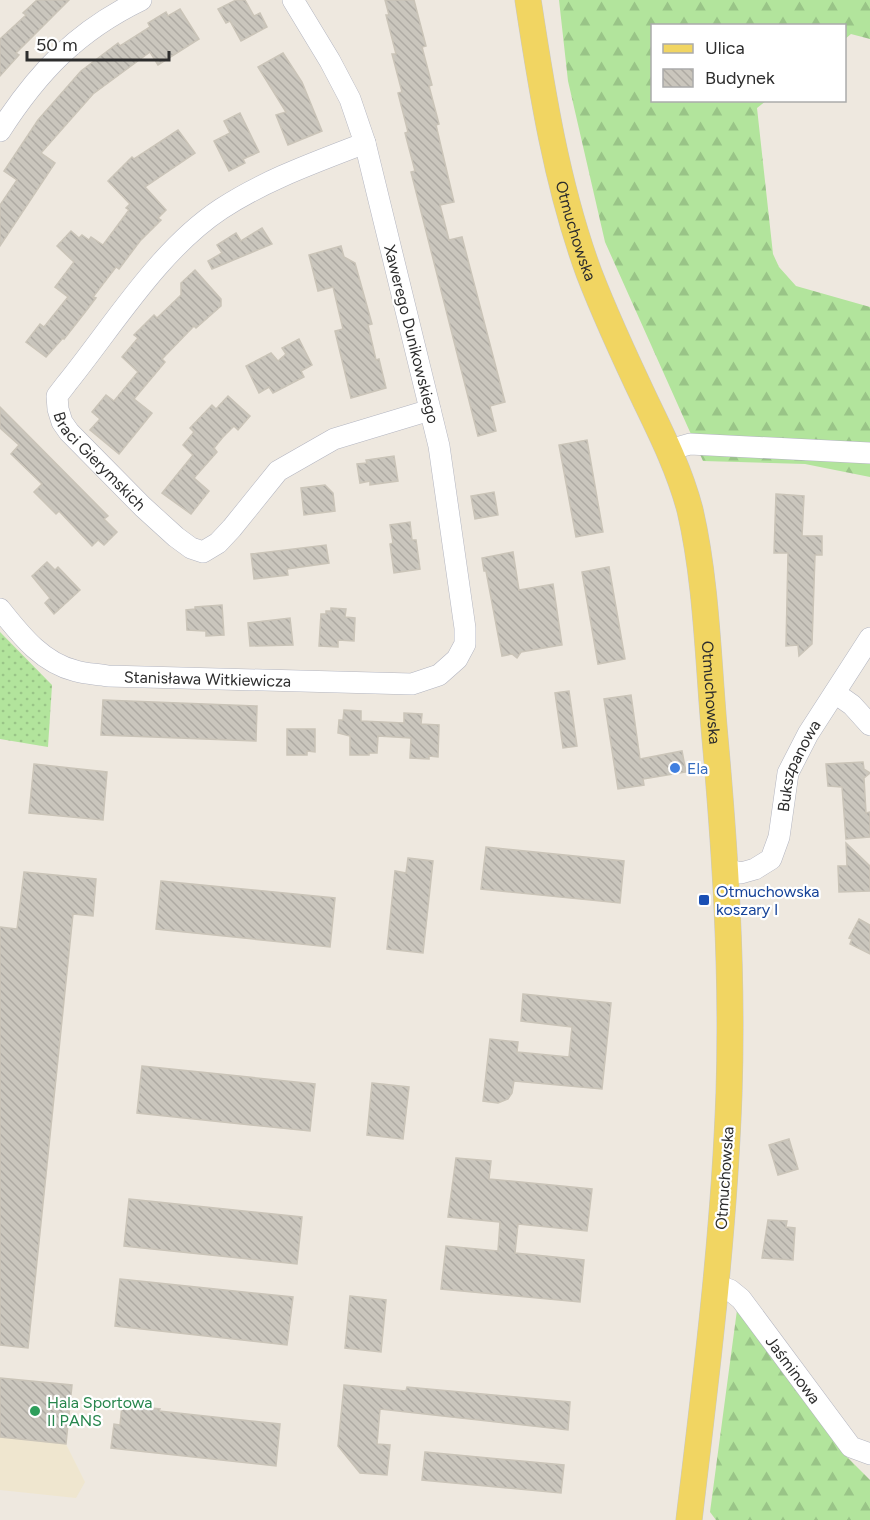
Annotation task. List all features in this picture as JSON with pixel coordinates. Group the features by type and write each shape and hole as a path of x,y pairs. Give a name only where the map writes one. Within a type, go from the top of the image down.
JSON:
{"main road":[{"name":"Otmuchowska","path":"528,0 555,158 575,234 602,304 669,450 684,489 694,532 710,674 725,869 730,1050 724,1189 716,1286 689,1520"}],"street":[{"path":"0,131 19,102 56,58 78,38 117,12 141,0"},
{"name":"Xawerego Dunikowskiego","path":"293,0 350,99 365,143 441,457 465,628 465,644 457,659 439,675"},
{"name":"Braci Gierymskich","path":"365,143 261,186 219,210 191,233 158,267 67,382 57,396 58,409 62,422 74,438 135,499 176,537 191,548 203,552 218,543 232,528 278,471 334,439 430,410"},
{"path":"669,450 690,444 870,453"},
{"name":"Stanisława Witkiewicza","path":"0,609 24,639 60,666 75,671 108,676 412,684 439,675"},
{"name":"Bukszpanowa","path":"725,869 741,873 755,869 771,858 779,837 788,773 828,701 870,638"},
{"path":"835,693 852,705 870,725"},
{"name":"Jaśminowa","path":"716,1286 730,1290 741,1299 851,1447 870,1454"}],"shaded area":[{"path":"0,1378 72,1385 66,1444 85,1482 76,1498 0,1490"}],"green space":[{"path":"559,0 870,0 870,39 851,34 846,38 846,24 651,24 651,102 765,102 757,108 773,254 779,267 796,286 870,307 870,477 805,464 703,461 605,242 568,81"},
{"path":"0,632 52,685 48,747 0,739"},
{"path":"737,1310 846,1456 870,1480 870,1520 716,1520 710,1512"}],"building":[{"path":"37,0 69,0 16,53 19,55 0,76 0,39 26,15 23,13"},
{"path":"236,0 245,0 254,16 260,13 267,27 241,41 230,21 226,23 218,9"},
{"path":"385,0 414,0 426,46 422,47 439,124 436,125 454,202 440,205 449,240 462,237 505,402 490,406 496,431 478,436 411,172 415,171 405,133 408,132 398,93 402,92 392,54 396,54 386,15 389,15"},
{"path":"180,9 199,39 158,65 150,52 93,94 41,153 55,163 0,246 0,205 17,180 4,171 38,120 81,71 118,43 120,46 150,27 148,23 166,12 168,16"},
{"path":"283,53 302,82 322,131 288,145 276,115 286,112 258,67"},
{"path":"240,113 259,152 243,159 245,163 229,171 214,141 230,133 224,121"},
{"path":"178,130 195,153 145,187 166,210 158,218 161,220 140,241 119,269 116,267 93,297 96,298 86,311 46,357 26,342 40,324 44,327 68,297 55,287 74,262 57,246 71,231 79,238 82,235 89,240 91,237 103,245 129,210 126,208 130,204 108,181 132,157 134,159"},
{"path":"262,228 272,244 212,269 208,261 222,253 217,245 236,233 241,241"},
{"path":"341,246 344,257 355,263 372,324 368,325 376,360 379,359 386,388 351,398 335,331 343,329 333,287 318,291 309,255"},
{"path":"195,270 221,299 221,306 196,328 194,326 162,359 165,362 134,399 152,413 119,454 90,430 100,419 92,412 106,395 114,401 138,372 122,357 138,338 134,335 154,315 157,318 181,295 181,283"},
{"path":"299,339 312,365 301,371 304,377 273,393 269,387 259,393 246,366 271,353 278,361 286,354 282,348"},
{"path":"228,396 250,416 238,430 234,426 223,437 214,448 217,452 194,478 209,491 191,514 162,493 193,455 183,445 194,432 190,428 212,405 216,409"},
{"path":"0,407 108,516 104,519 117,532 104,545 98,540 92,546 59,511 56,514 34,492 42,484 11,454 19,445 0,428"},
{"path":"587,440 603,532 576,537 559,445"},
{"path":"394,456 398,481 370,485 370,481 360,483 357,464 367,463 366,460"},
{"path":"325,485 333,493 335,511 304,515 301,488"},
{"path":"494,492 498,515 475,519 471,496"},
{"path":"776,494 804,496 802,536 822,536 822,555 815,555 812,644 799,656 798,645 786,646 788,553 774,553"},
{"path":"410,522 412,540 416,540 420,569 394,573 390,525"},
{"path":"326,545 329,563 287,569 288,575 254,579 251,554"},
{"path":"513,552 519,590 553,584 562,645 521,652 517,658 512,654 502,656 482,558"},
{"path":"47,562 55,570 58,567 80,590 54,614 45,603 50,598 32,576"},
{"path":"609,567 625,659 598,664 582,572"},
{"path":"222,605 224,635 206,636 206,631 187,630 186,610"},
{"path":"331,608 346,609 345,617 355,618 354,641 338,640 338,647 319,646 321,614 331,611"},
{"path":"290,618 293,645 250,646 248,623"},
{"path":"569,691 577,746 563,748 555,693"},
{"path":"631,695 640,759 682,751 686,772 643,779 644,785 618,789 604,699"},
{"path":"103,700 257,706 256,741 101,735"},
{"path":"344,710 361,711 361,721 404,723 404,713 422,714 421,724 439,725 438,757 410,758 411,738 378,736 377,753 350,755 350,736 338,733 339,720 343,720"},
{"path":"287,729 315,729 315,752 307,751 307,755 287,755"},
{"path":"863,762 864,769 870,773 864,778 866,813 870,812 870,837 846,839 842,787 828,786 826,764"},
{"path":"34,764 107,772 103,820 29,813"},
{"path":"846,843 870,866 870,891 839,892 838,866 847,866"},
{"path":"486,847 624,861 620,903 481,889"},
{"path":"408,858 433,861 423,953 387,949 395,871 406,873"},
{"path":"24,872 96,879 93,916 73,914 28,1348 0,1345 0,927 17,929"},
{"path":"161,881 335,898 330,947 156,929"},
{"path":"859,919 870,925 870,954 850,944 852,939 849,938"},
{"path":"523,994 611,1003 602,1089 514,1081 512,1093 508,1099 498,1103 483,1101 490,1039 518,1042 517,1052 569,1057 572,1027 521,1021"},
{"path":"142,1066 315,1084 310,1131 137,1113"},
{"path":"372,1083 409,1087 403,1139 367,1135"},
{"path":"789,1139 798,1169 778,1175 769,1145"},
{"path":"456,1158 491,1161 489,1179 592,1189 587,1231 518,1224 515,1253 584,1260 580,1302 441,1289 446,1246 498,1251 500,1222 448,1217"},
{"path":"129,1199 302,1217 297,1264 124,1246"},
{"path":"768,1220 787,1221 786,1227 795,1228 793,1260 762,1258"},
{"path":"120,1279 293,1297 287,1345 115,1326"},
{"path":"350,1296 386,1300 381,1352 345,1348"},
{"name":"Hala Sportowa II PANS","path":"0,1378 72,1385 66,1444 0,1437"},
{"path":"344,1385 406,1391 407,1387 570,1402 568,1430 380,1409 377,1444 390,1445 387,1475 360,1473 338,1446"},
{"path":"122,1405 280,1424 276,1466 111,1448 114,1424 120,1425"},
{"path":"425,1452 564,1465 561,1493 422,1480"}],"place":[{"name":"Ela","path":"675,768"},
{"name":"Otmuchowska koszary I","path":"704,900"},
{"name":"Hala Sportowa II PANS","path":"35,1411"}]}
